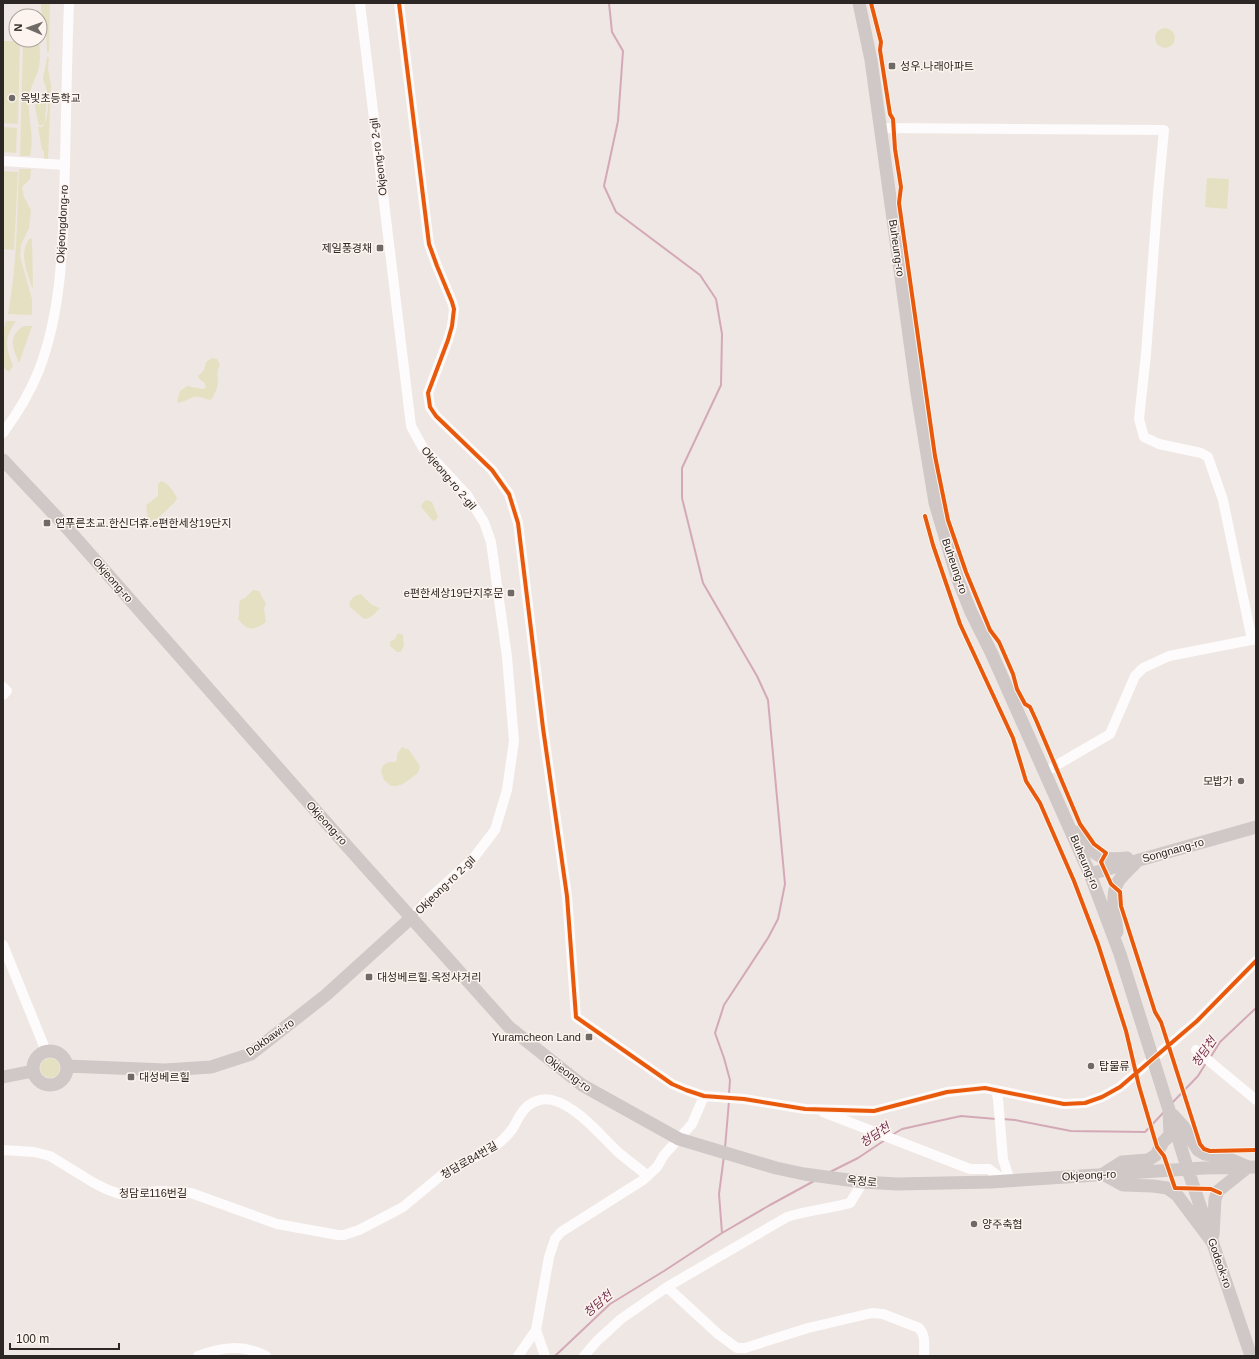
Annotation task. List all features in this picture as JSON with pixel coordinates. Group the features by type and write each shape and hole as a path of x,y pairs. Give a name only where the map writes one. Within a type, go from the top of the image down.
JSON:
{"main road":[{"name":"Buheung-ro","path":"858,3 871,60 917,392 935,503 957,577 971,612 1066,818 1090,874 1120,954 1169,1110"},
{"name":"Okjeong-ro","path":"3,460 67,528 509,1028 582,1085 684,1141 736,1157"},
{"path":"1066,818 1094,853 1103,858 1116,859 1169,852"},
{"name":"Songnang-ro","path":"1090,874 1256,827"},
{"path":"1120,954 1115,906 1115,887 1119,880 1137,861"},
{"name":"Dokbawi-ro","path":"68,1066 165,1070 211,1067 250,1054 289,1025 326,994 412,917"},
{"path":"52,1050 63,1056 68,1066 64,1078 55,1085 43,1084 38,1081 32,1071 32,1066 37,1056 46,1051 52,1050"},
{"path":"3,1077 32,1071"},
{"path":"1169,1110 1183,1126 1198,1150 1204,1154 1225,1157 1252,1167"},
{"path":"1169,1110 1188,1170 1204,1168 1252,1167"},
{"path":"1169,1110 1170,1135 1162,1142 1156,1155 1148,1160 1122,1162 1103,1174 1123,1185 1153,1186 1167,1188 1173,1191 1213,1243"},
{"name":"옥정로","path":"736,1157 797,1173 858,1181 897,1184 942,1184 1008,1181"},
{"path":"1213,1243 1215,1199 1218,1191 1252,1167"},
{"name":"Okjeong-ro","path":"1008,1181 1188,1170"},
{"name":"Godeok-ro","path":"1188,1170 1251,1356"}],"street":[{"name":"Okjeongdong-ro","path":"3,433 21,407 39,371 49,341 54,317 60,262 69,3"},
{"name":"Okjeong-ro 2-gil","path":"360,3 411,426 422,448 467,495 484,522 491,542 507,657 514,741 507,790 495,830 472,860 430,898 412,917"},
{"path":"399,3 429,244 454,309 452,326 448,340 428,393 430,407 436,416 492,470 509,494 518,523 543,728 567,896 576,1017 672,1084 686,1090 708,1096 744,1099 805,1109 874,1111 947,1092 985,1088 997,1094 1064,1104 1085,1103 1102,1097 1120,1087 1197,1020 1256,961"},
{"path":"880,128 1164,130 1139,419 1144,437 1152,441 1201,452 1208,457 1224,500 1254,639 1169,656 1143,668 1135,676 1110,734 1045,772"},
{"path":"3,161 64,165"},
{"path":"3,687 7,691 3,695"},
{"path":"3,945 46,1051"},
{"path":"1196,1050 1256,1100"},
{"path":"997,1094 1003,1159 1008,1181"},
{"path":"545,1356 537,1334 549,1257 555,1239 561,1232 648,1176 658,1167 664,1155 684,1141 708,1096"},
{"name":"청담로84번길","path":"331,1234 344,1235 359,1230 403,1207 444,1173 500,1143 513,1128 527,1106 539,1100 554,1100 568,1106 648,1176"},
{"path":"816,1109 970,1169 989,1169 1008,1181"},
{"name":"청담로116번길","path":"3,1150 34,1152 50,1156 94,1183 120,1194 161,1191 191,1193 277,1224 331,1234"},
{"path":"584,1356 621,1319 667,1287 787,1217 798,1213 850,1203 858,1181"},
{"path":"667,1287 718,1334 737,1348 745,1348 808,1328 872,1314 883,1314 919,1328 925,1340 924,1356"},
{"path":"518,1356 537,1334"},
{"path":"198,1356 210,1351 228,1348 249,1350 266,1356"}],"shaded area":[{"path":"43,3 50,3 49,52 47,52 47,48 48,8 41,8"},
{"path":"1165,28 1172,31 1175,38 1172,45 1165,48 1158,45 1155,38 1158,31"},
{"name":"옥빛초등학교","path":"3,41 8,41 8,48 20,48 18,124 3,123"},
{"path":"23,48 40,48 39,67 30,90 29,97 32,142 30,156 20,156"},
{"path":"47,57 49,58 48,69 51,85 48,159 44,159 44,151 42,150 38,127 42,127 44,124 48,108 48,97 43,79"},
{"path":"35,98 47,98 45,121 44,124 39,126 35,108"},
{"path":"3,127 17,128 16,153 3,152"},
{"path":"19,169 31,169 30,179 22,187 24,197 31,210 29,228 21,245 20,256 32,299 32,315 8,314 15,260"},
{"path":"3,171 18,172 14,250 3,249"},
{"path":"1207,178 1229,179 1227,209 1205,207"},
{"path":"30,238 32,239 32,288 26,269 24,256 26,244"},
{"path":"6,321 16,321 7,338 7,348 13,366 9,372 3,367 3,331"},
{"path":"24,326 32,326 19,363 13,347 13,338 15,334"},
{"path":"212,358 217,359 220,365 218,372 218,385 212,399 207,400 201,397 196,397 179,403 177,401 180,391 187,386 203,389 206,387 204,382 199,379 198,376 204,370 206,362"},
{"path":"161,481 169,485 177,498 175,502 155,521 148,520 146,505 158,496 158,484"},
{"path":"426,500 432,502 438,517 435,521 432,520 421,507"},
{"path":"253,590 259,591 266,604 264,608 266,622 255,628 248,628 238,619 239,605 240,600 245,598"},
{"path":"361,594 367,601 380,608 366,619 364,619 349,606 350,601 356,595"},
{"path":"398,633 403,635 404,645 401,652 397,652 390,646 390,642 395,639"},
{"path":"402,747 409,750 420,766 418,773 403,784 391,786 384,780 381,771 383,765 389,762 395,762 397,760 397,754"},
{"path":"46,1058 54,1058 60,1064 60,1072 54,1078 46,1078 40,1072 40,1064"}],"waterway":[{"path":"609,3 612,32 623,51 618,121 604,186 616,212 700,275 716,299 722,334 721,385 682,468 682,498 703,583 757,676 768,700 785,884 778,919 768,938 724,1005 715,1033 730,1080 729,1094"},
{"name":"청담천","path":"1210,1058 1220,1042 1256,1008"},
{"name":"청담천","path":"1171,1104 1198,1076 1206,1063"},
{"path":"725,1148 729,1101"},
{"name":"청담천","path":"1003,1119 1071,1131 1145,1132 1164,1112"},
{"name":"청담천","path":"892,1135 902,1129 961,1116 996,1119"},
{"name":"청담천","path":"830,1172 858,1158 885,1140"},
{"path":"722,1233 719,1194 724,1156"},
{"name":"청담천","path":"555,1356 610,1304 722,1233 814,1181"}],"cycle path":[{"path":"399,3 429,244 454,309 452,326 448,340 428,393 430,407 436,416 492,470 509,494 518,523 543,728 567,896 576,1017 672,1084 704,1096 744,1099 805,1109 874,1111 947,1092 985,1088 1064,1104 1085,1103 1102,1097 1120,1087 1197,1021 1256,961"},
{"path":"871,3 881,42 880,50 890,114 893,119 895,149 901,187 899,203 935,456 948,520 966,572 990,630 999,642 1013,674 1017,689 1025,704 1030,707 1080,824 1094,844 1106,853 1101,862 1111,884 1120,892 1121,906 1155,1012 1161,1022 1200,1144 1204,1149 1210,1151 1256,1150"},
{"path":"925,516 933,545 960,624 1013,738 1026,781 1040,803 1074,881 1098,944 1126,1031 1139,1086 1157,1147 1164,1156 1175,1188 1211,1189 1220,1193"}],"place":[{"name":"성우.나래아파트","path":"892,66"},
{"name":"옥빛초등학교","path":"12,98"},
{"name":"제일풍경채","path":"380,248"},
{"name":"연푸른초교.한신더휴.e편한세상19단지","path":"47,523"},
{"name":"e편한세상19단지후문","path":"511,593"},
{"name":"모밥가","path":"1241,781"},
{"name":"대성베르힐.옥정사거리","path":"369,977"},
{"name":"Yuramcheon Land","path":"589,1037"},
{"name":"탑물류","path":"1091,1066"},
{"name":"대성베르힐","path":"131,1077"},
{"name":"양주축협","path":"974,1224"}]}
